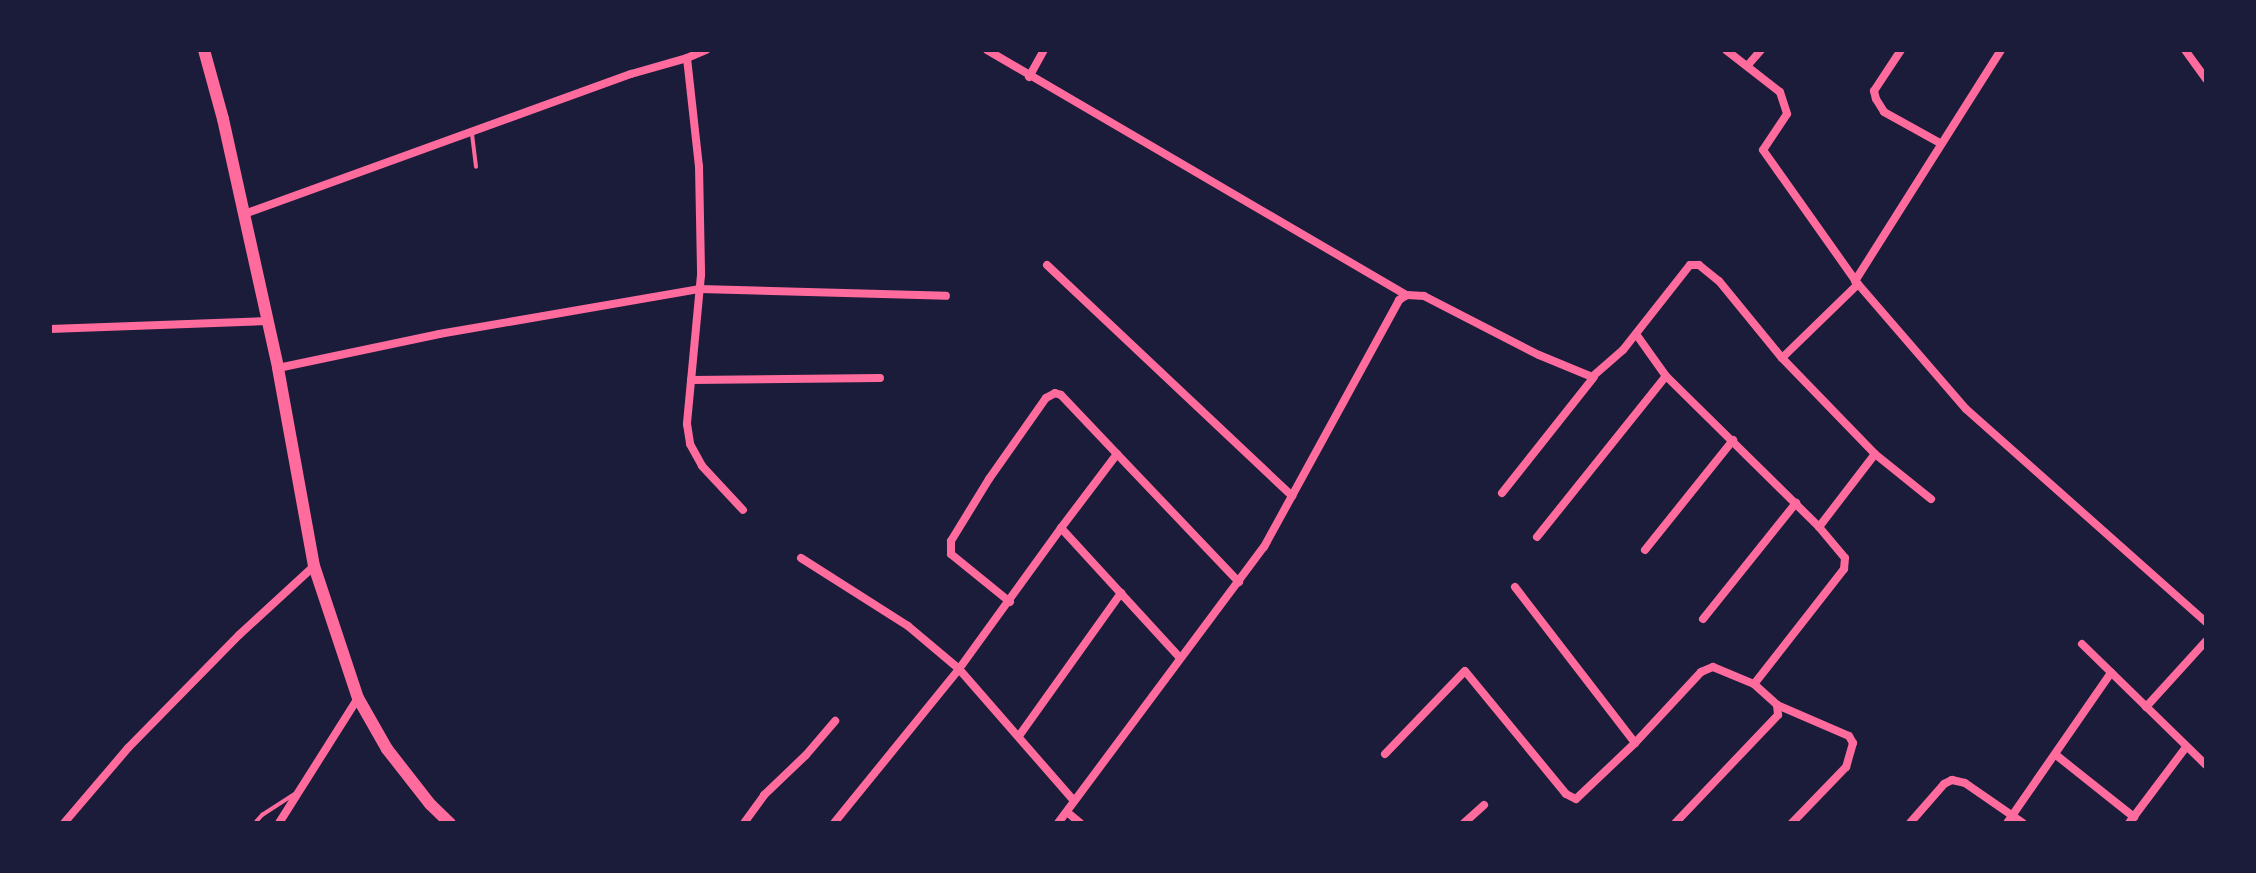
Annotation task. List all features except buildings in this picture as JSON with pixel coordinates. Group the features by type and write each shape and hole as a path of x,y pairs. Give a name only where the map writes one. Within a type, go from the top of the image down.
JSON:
{"main road":[{"path":"204,50 268,321 314,566 358,698 394,758 430,804 450,823"}],"street":[{"path":"244,214 631,74 706,50"},
{"path":"987,50 1407,295 1424,296 1586,378 1595,377"},
{"path":"1029,77 1044,50"},
{"path":"1726,50 1780,92 1787,114 1763,150 1856,282 1966,409 2206,620"},
{"path":"1748,65 1761,50"},
{"path":"1901,50 1874,91 1876,99 1884,112 1940,143"},
{"path":"1782,358 1856,282 1940,143 2001,50"},
{"path":"2185,50 2206,79"},
{"path":"687,58 699,166 700,289 687,424 690,444 702,466 743,510"},
{"path":"1502,493 1595,377 1695,264 1719,281 1782,358 1875,454 1931,499"},
{"path":"1047,265 1292,496"},
{"path":"278,368 439,334 700,289 946,296"},
{"path":"1058,823 1239,582 1292,496 1399,300 1407,295"},
{"path":"50,329 268,321"},
{"path":"1636,334 1666,376 1796,503 1845,558 1844,569 1754,684"},
{"path":"1537,537 1666,376"},
{"path":"691,380 880,378"},
{"path":"1010,602 951,554 951,541 989,479 1046,398 1055,393 1061,395 1239,582"},
{"path":"1645,550 1733,440"},
{"path":"834,823 959,669 1117,454"},
{"path":"1819,527 1875,454"},
{"path":"1703,619 1796,503"},
{"path":"1061,528 1180,658"},
{"path":"801,558 908,626 959,669 1074,801"},
{"path":"64,823 128,748 239,635 314,566"},
{"path":"1515,587 1635,743"},
{"path":"1019,736 1121,593"},
{"path":"2146,707 2206,641"},
{"path":"2082,644 2206,765"},
{"path":"1385,754 1465,671 1569,796 1576,799 1635,743 1705,669 1713,667 1754,684 1777,705 1849,736 1853,743 1846,767 1792,823"},
{"path":"2010,819 2111,673"},
{"path":"279,823 358,698"},
{"path":"1675,823 1775,720 1777,705"},
{"path":"744,823 764,795 835,721"},
{"path":"2056,755 2132,820 2186,747"},
{"path":"1910,823 1944,784 1952,780 1965,783 2010,819 2023,823"},
{"path":"1464,823 1484,805"},
{"path":"1067,812 1080,823"}],"lane":[{"path":"472,134 476,167"},
{"path":"255,823 262,815 303,789"}]}
